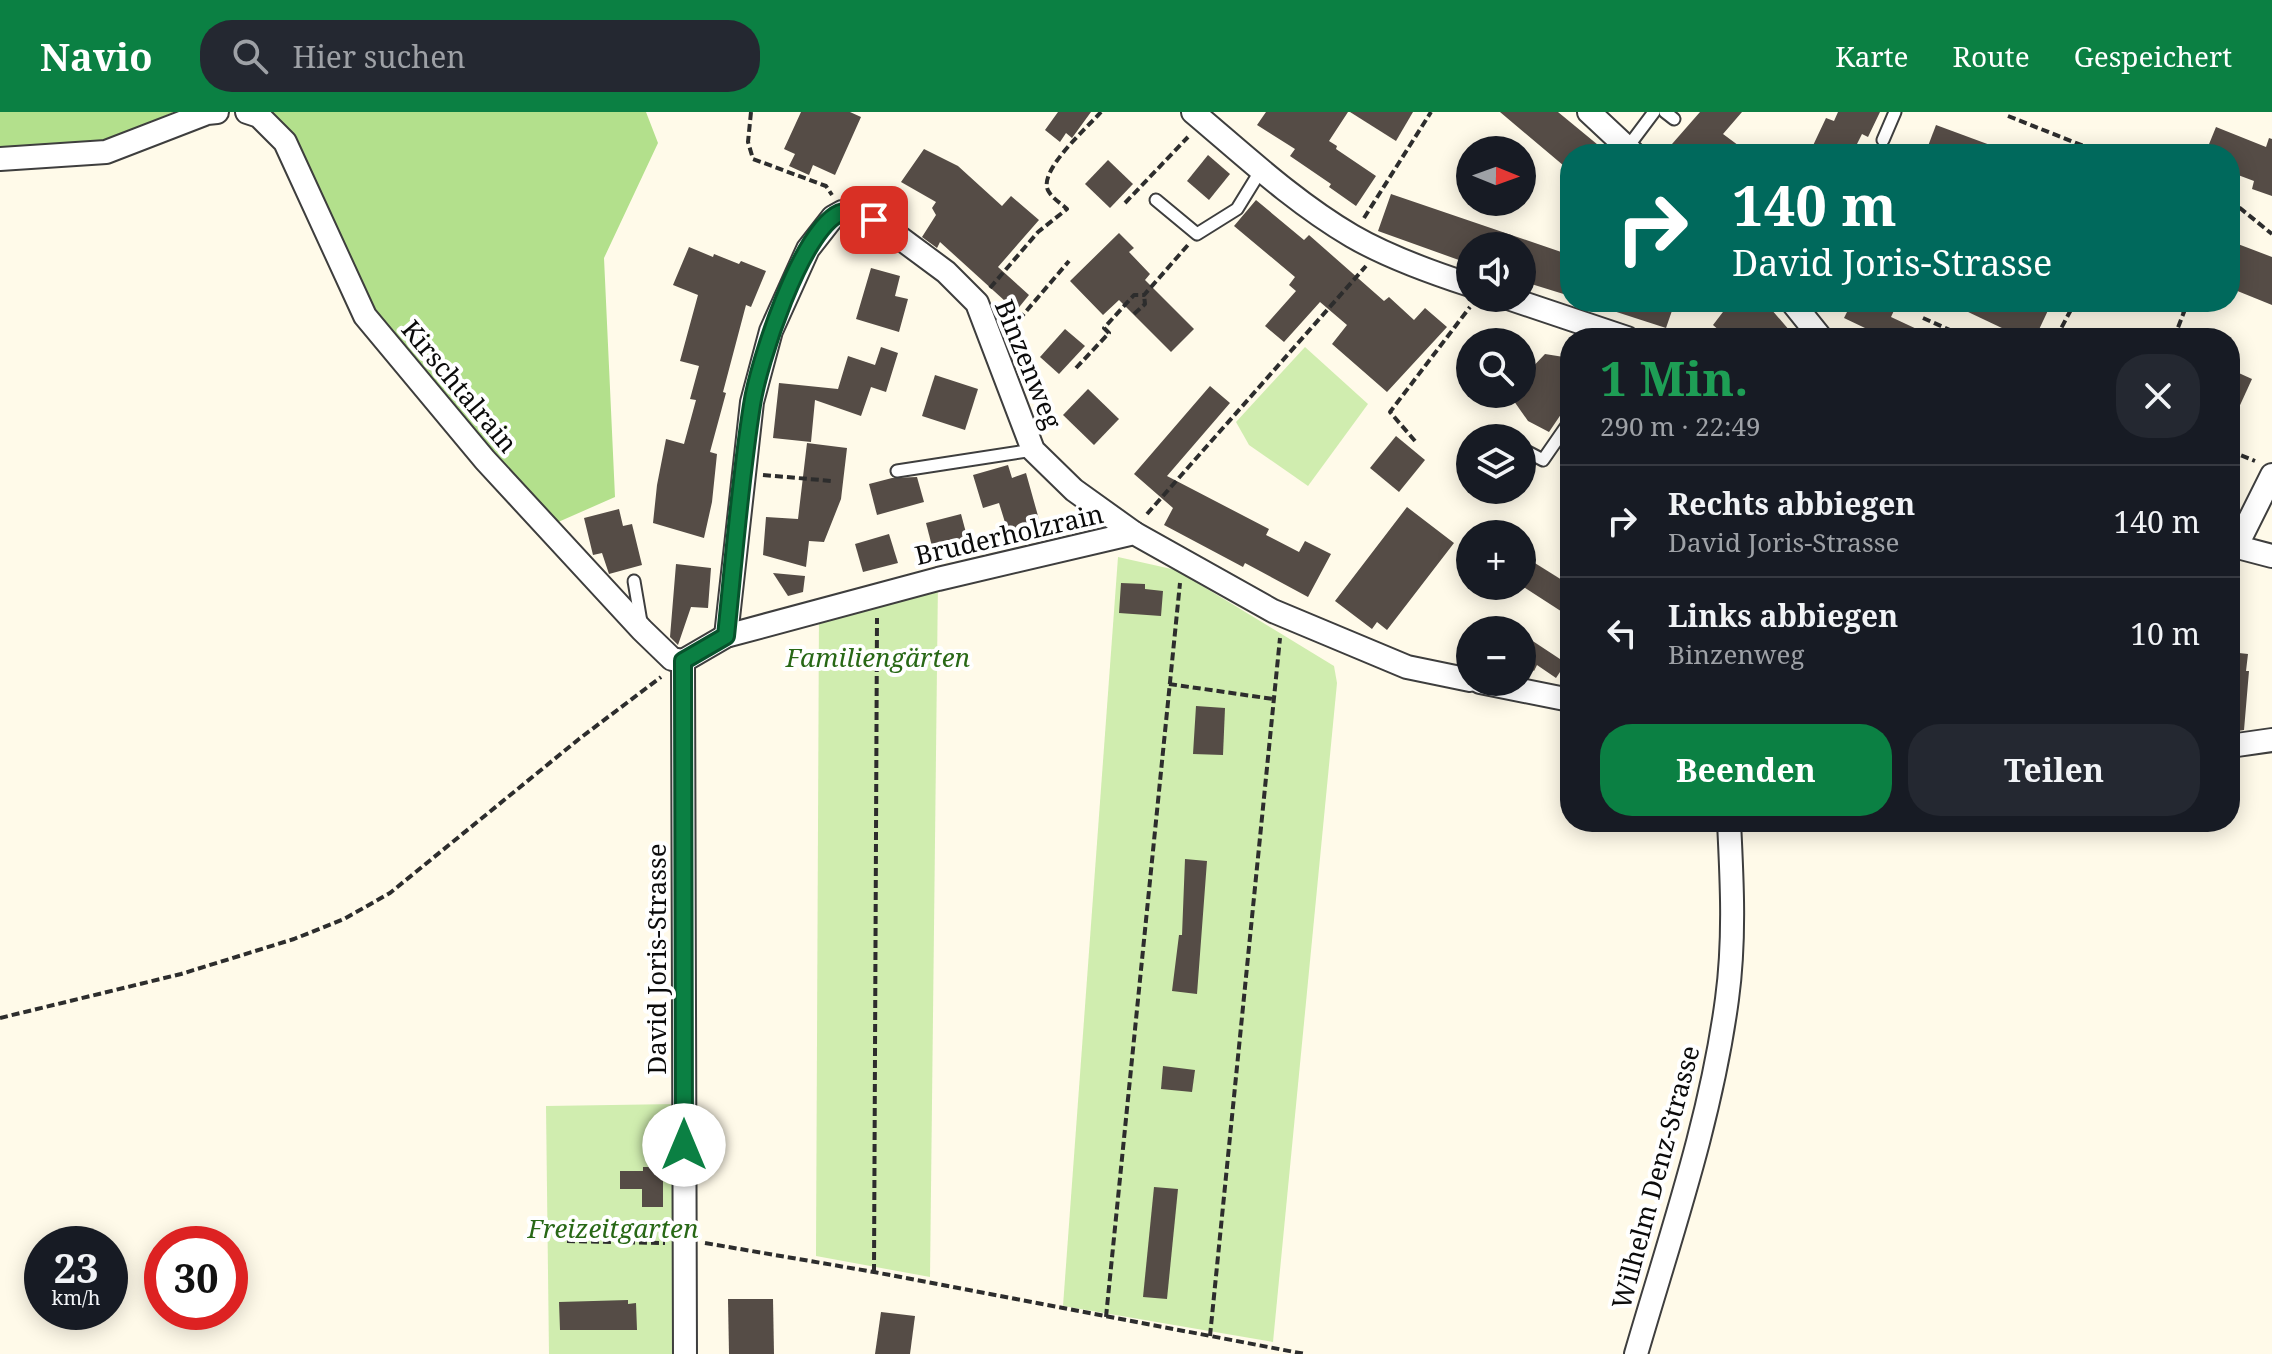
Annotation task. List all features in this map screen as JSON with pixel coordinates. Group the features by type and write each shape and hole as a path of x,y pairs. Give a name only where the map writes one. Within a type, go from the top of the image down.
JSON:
{"street":[{"path":"0,159 106,152 207,113 217,112"},
{"name":"Kirschtalrain","path":"247,112 259,116 285,142 365,316 485,460 642,630 672,659 683,661"},
{"path":"1589,112 1623,144"},
{"path":"1198,116 1261,170 1352,236 1430,272 1456,280"},
{"name":"Binzenweg","path":"726,636 752,402 771,331 808,249 833,217 842,212 859,211 910,243 946,272 977,303 1033,450 1074,490 1133,532"},
{"path":"1536,307 1597,328"},
{"path":"1800,312 1813,328"},
{"path":"2240,529 2265,468"},
{"name":"Bruderholzrain","path":"726,636 1133,532 1283,616 1407,667 1456,677"},
{"path":"2240,548 2272,556"},
{"path":"683,661 726,636"},
{"name":"David Joris-Strasse","path":"683,661 685,1354"},
{"path":"1536,693 1560,698"},
{"path":"2240,745 2272,740"},
{"name":"Wilhelm Denz-Strasse","path":"1636,1354 1717,1068 1728,996 1733,929 1729,832"}],"lane":[{"path":"1635,144 1654,112"},
{"path":"1883,140 1895,112"},
{"path":"1156,200 1197,234 1237,209 1261,170"},
{"path":"1536,456 1543,460 1560,435"},
{"path":"897,471 1033,450"},
{"path":"634,581 642,630"}],"path":[{"path":"751,112 748,142 753,159 826,186"},
{"path":"977,303 1038,232 1067,209 1048,192 1045,182 1050,168 1101,112"},
{"path":"1352,236 1431,112"},
{"path":"1125,203 1198,116"},
{"path":"2008,116 2079,144"},
{"path":"2240,208 2272,234"},
{"path":"1134,314 1145,304 1144,295 1197,234"},
{"path":"1133,532 1380,249"},
{"path":"995,347 1069,261"},
{"path":"1076,368 1109,333 1104,328 1134,295 1144,295"},
{"path":"1415,441 1390,412 1466,312"},
{"path":"2178,328 2184,312"},
{"path":"1923,318 1946,328"},
{"path":"2240,456 2265,468"},
{"path":"744,473 832,481"},
{"path":"1106,1317 1184,561"},
{"path":"871,597 877,617 874,1272"},
{"path":"1210,1336 1283,616"},
{"path":"0,1018 181,974 294,939 344,919 390,893 579,739 683,661"},
{"path":"1169,684 1273,699"},
{"path":"567,1241 673,1243 685,1240 874,1272 1305,1354"}],"green space":[{"path":"0,112 174,112 79,152 0,160"},
{"path":"261,112 646,112 658,143 604,258 615,497 556,523 365,308"},
{"path":"1305,347 1368,404 1308,486 1249,445 1236,422"},
{"path":"1118,557 1176,570 1334,666 1337,683 1273,1342 1063,1306"},
{"name":"Familiengärten","path":"938,579 930,1277 816,1256 819,611"},
{"name":"Freizeitgarten","path":"677,1104 677,1354 549,1354 546,1106"}],"building":[{"path":"801,112 850,112 861,117 835,175 813,165 809,175 789,166 795,154 784,149"},
{"path":"1058,112 1091,112 1072,138 1066,133 1060,142 1045,130"},
{"path":"1266,112 1348,112 1329,141 1376,176 1356,206 1329,187 1331,184 1290,156 1295,149 1257,125"},
{"path":"1350,112 1413,112 1396,141"},
{"path":"1500,112 1558,112 1597,144 1560,144 1560,163 1536,142 1536,136 1528,136"},
{"path":"1700,112 1742,112 1723,134 1736,144 1672,144"},
{"path":"1838,112 1880,112 1868,137 1862,134 1857,144 1814,144 1826,118 1834,121"},
{"path":"1936,125 1987,144 1929,144"},
{"path":"2216,127 2266,147 2269,138 2272,139 2272,196 2252,189 2254,181 2240,176 2240,144 2209,144"},
{"path":"924,149 958,166 1002,206 1011,196 1039,220 998,267 1029,295 1016,311 940,242 937,248 922,237 936,215 932,208 936,202 901,182"},
{"path":"1208,155 1230,174 1209,200 1187,181"},
{"path":"1108,160 1133,184 1110,208 1085,184"},
{"path":"1391,194 1503,232 1456,232 1456,259 1378,231"},
{"path":"1256,200 1304,240 1309,235 1384,301 1389,297 1414,320 1425,308 1447,327 1387,392 1332,344 1347,325 1320,302 1284,342 1265,326 1296,291 1289,285 1295,277 1234,226"},
{"path":"1119,233 1134,248 1129,252 1150,274 1145,280 1194,329 1171,352 1119,300 1103,315 1070,281"},
{"path":"1536,243 1560,252 1560,293 1536,285"},
{"path":"2240,245 2272,257 2272,305 2240,292"},
{"path":"689,247 713,257 714,254 739,264 741,261 766,271 751,307 746,305 723,392 726,393 710,452 717,454 704,538 653,523 666,439 684,444 696,400 690,399 699,366 680,361 698,295 673,285"},
{"path":"871,268 900,276 895,296 908,299 899,332 856,319"},
{"path":"1617,312 1672,312 1666,328"},
{"path":"1723,312 1774,312 1787,328 1716,328 1713,325"},
{"path":"1847,312 1893,312 1891,317 1915,328 1865,328 1844,318"},
{"path":"1968,312 2047,312 2040,328 2002,328"},
{"path":"1065,329 1085,346 1059,374 1040,357"},
{"path":"881,347 898,353 886,392 871,387 861,416 815,400 811,442 773,438 779,383 838,389 848,356 875,365"},
{"path":"1545,354 1560,356 1560,416 1549,432 1528,421 1519,408 1536,408 1536,363"},
{"path":"2240,374 2252,379 2240,405"},
{"path":"935,375 978,389 965,430 922,416"},
{"path":"1210,386 1230,403 1167,476 1269,529 1266,535 1299,552 1305,541 1331,554 1308,597 1164,525 1173,508 1134,474"},
{"path":"1088,389 1119,419 1094,445 1063,415"},
{"path":"1396,436 1425,460 1399,492 1370,468"},
{"path":"807,443 847,448 841,499 824,542 809,541 806,567 763,555 766,517 798,519"},
{"path":"1008,465 1012,478 1026,473 1040,523 1008,532 999,503 983,508 973,475"},
{"path":"917,477 924,502 877,515 869,484 892,478"},
{"path":"1407,507 1454,543 1387,630 1377,622 1372,629 1335,601"},
{"path":"619,509 623,526 632,524 642,565 609,574 602,553 593,555 584,518"},
{"path":"961,514 969,544 934,554 926,523"},
{"path":"889,534 898,563 863,572 855,544"},
{"path":"676,564 711,568 708,608 691,607 678,645 670,637"},
{"path":"1536,564 1560,579 1560,611 1536,595"},
{"path":"773,573 805,576 803,592 788,596"},
{"path":"1121,583 1145,584 1145,589 1163,591 1161,616 1119,613"},
{"path":"1536,643 1560,659 1560,672 1556,678 1537,665"},
{"path":"2240,653 2248,654 2246,671 2249,671 2244,730 2240,731"},
{"path":"1196,706 1225,708 1223,755 1193,754"},
{"path":"1185,859 1207,861 1197,994 1172,991 1179,935 1182,935"},
{"path":"1163,1066 1195,1070 1192,1092 1161,1089"},
{"path":"643,1167 663,1167 663,1207 642,1207 642,1189 620,1189 620,1171 643,1171"},
{"path":"1154,1187 1178,1189 1167,1299 1143,1297"},
{"path":"728,1299 773,1299 774,1354 729,1354"},
{"path":"628,1300 628,1304 636,1303 637,1330 560,1330 559,1302"},
{"path":"881,1312 915,1316 910,1354 875,1354"}],"route":[{"path":"684,1145 683,661 726,636 752,402 771,331 784,297 808,249 833,217 842,212 859,211 874,220"}]}
